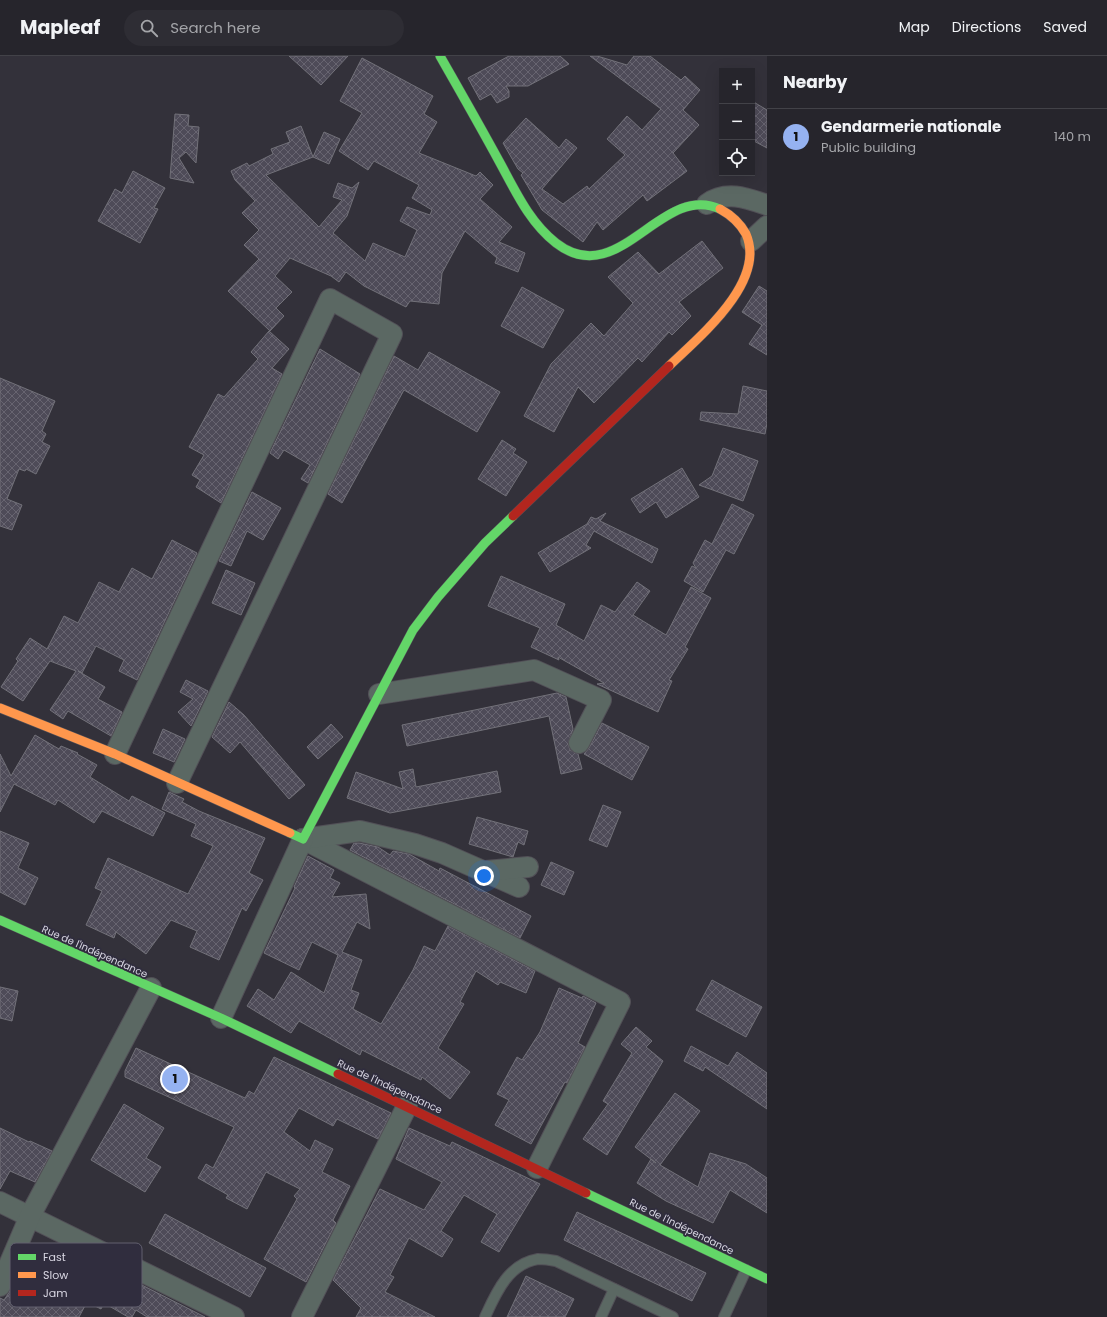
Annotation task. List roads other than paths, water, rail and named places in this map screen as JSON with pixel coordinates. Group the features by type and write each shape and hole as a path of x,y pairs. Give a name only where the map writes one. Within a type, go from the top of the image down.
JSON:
{"main road":[{"path":"0,708 115,754 303,839 413,630 438,597 485,544 731,306 740,294 752,270 753,261 751,241 734,219 723,210 708,204 693,205 667,214 633,240 613,251 595,256 576,254 567,251 546,236 529,214 440,56"},
{"name":"Rue de l'Indépendance","path":"0,920 221,1018 767,1279"}],"street":[{"path":"708,204 716,197 726,196 739,197 767,205"},
{"path":"751,241 767,226"},
{"path":"115,754 330,299 392,334 177,783"},
{"path":"379,694 534,670 601,700 579,743"},
{"path":"303,839 360,831 415,844 484,871 519,887"},
{"path":"221,1018 303,839"},
{"path":"303,839 620,1002 536,1168"},
{"path":"484,871 528,868"},
{"path":"18,1243 30,1216 151,988"},
{"path":"302,1317 407,1106"},
{"path":"0,1202 85,1243"},
{"path":"0,1286 10,1263"},
{"path":"142,1271 234,1317"}],"lane":[{"path":"485,1317 501,1284 520,1265 538,1259 556,1261 673,1317"},
{"path":"724,1317 746,1270"},
{"path":"601,1317 614,1289"}],"place":[{"name":"Gendarmerie nationale","path":"175,1079"}]}
